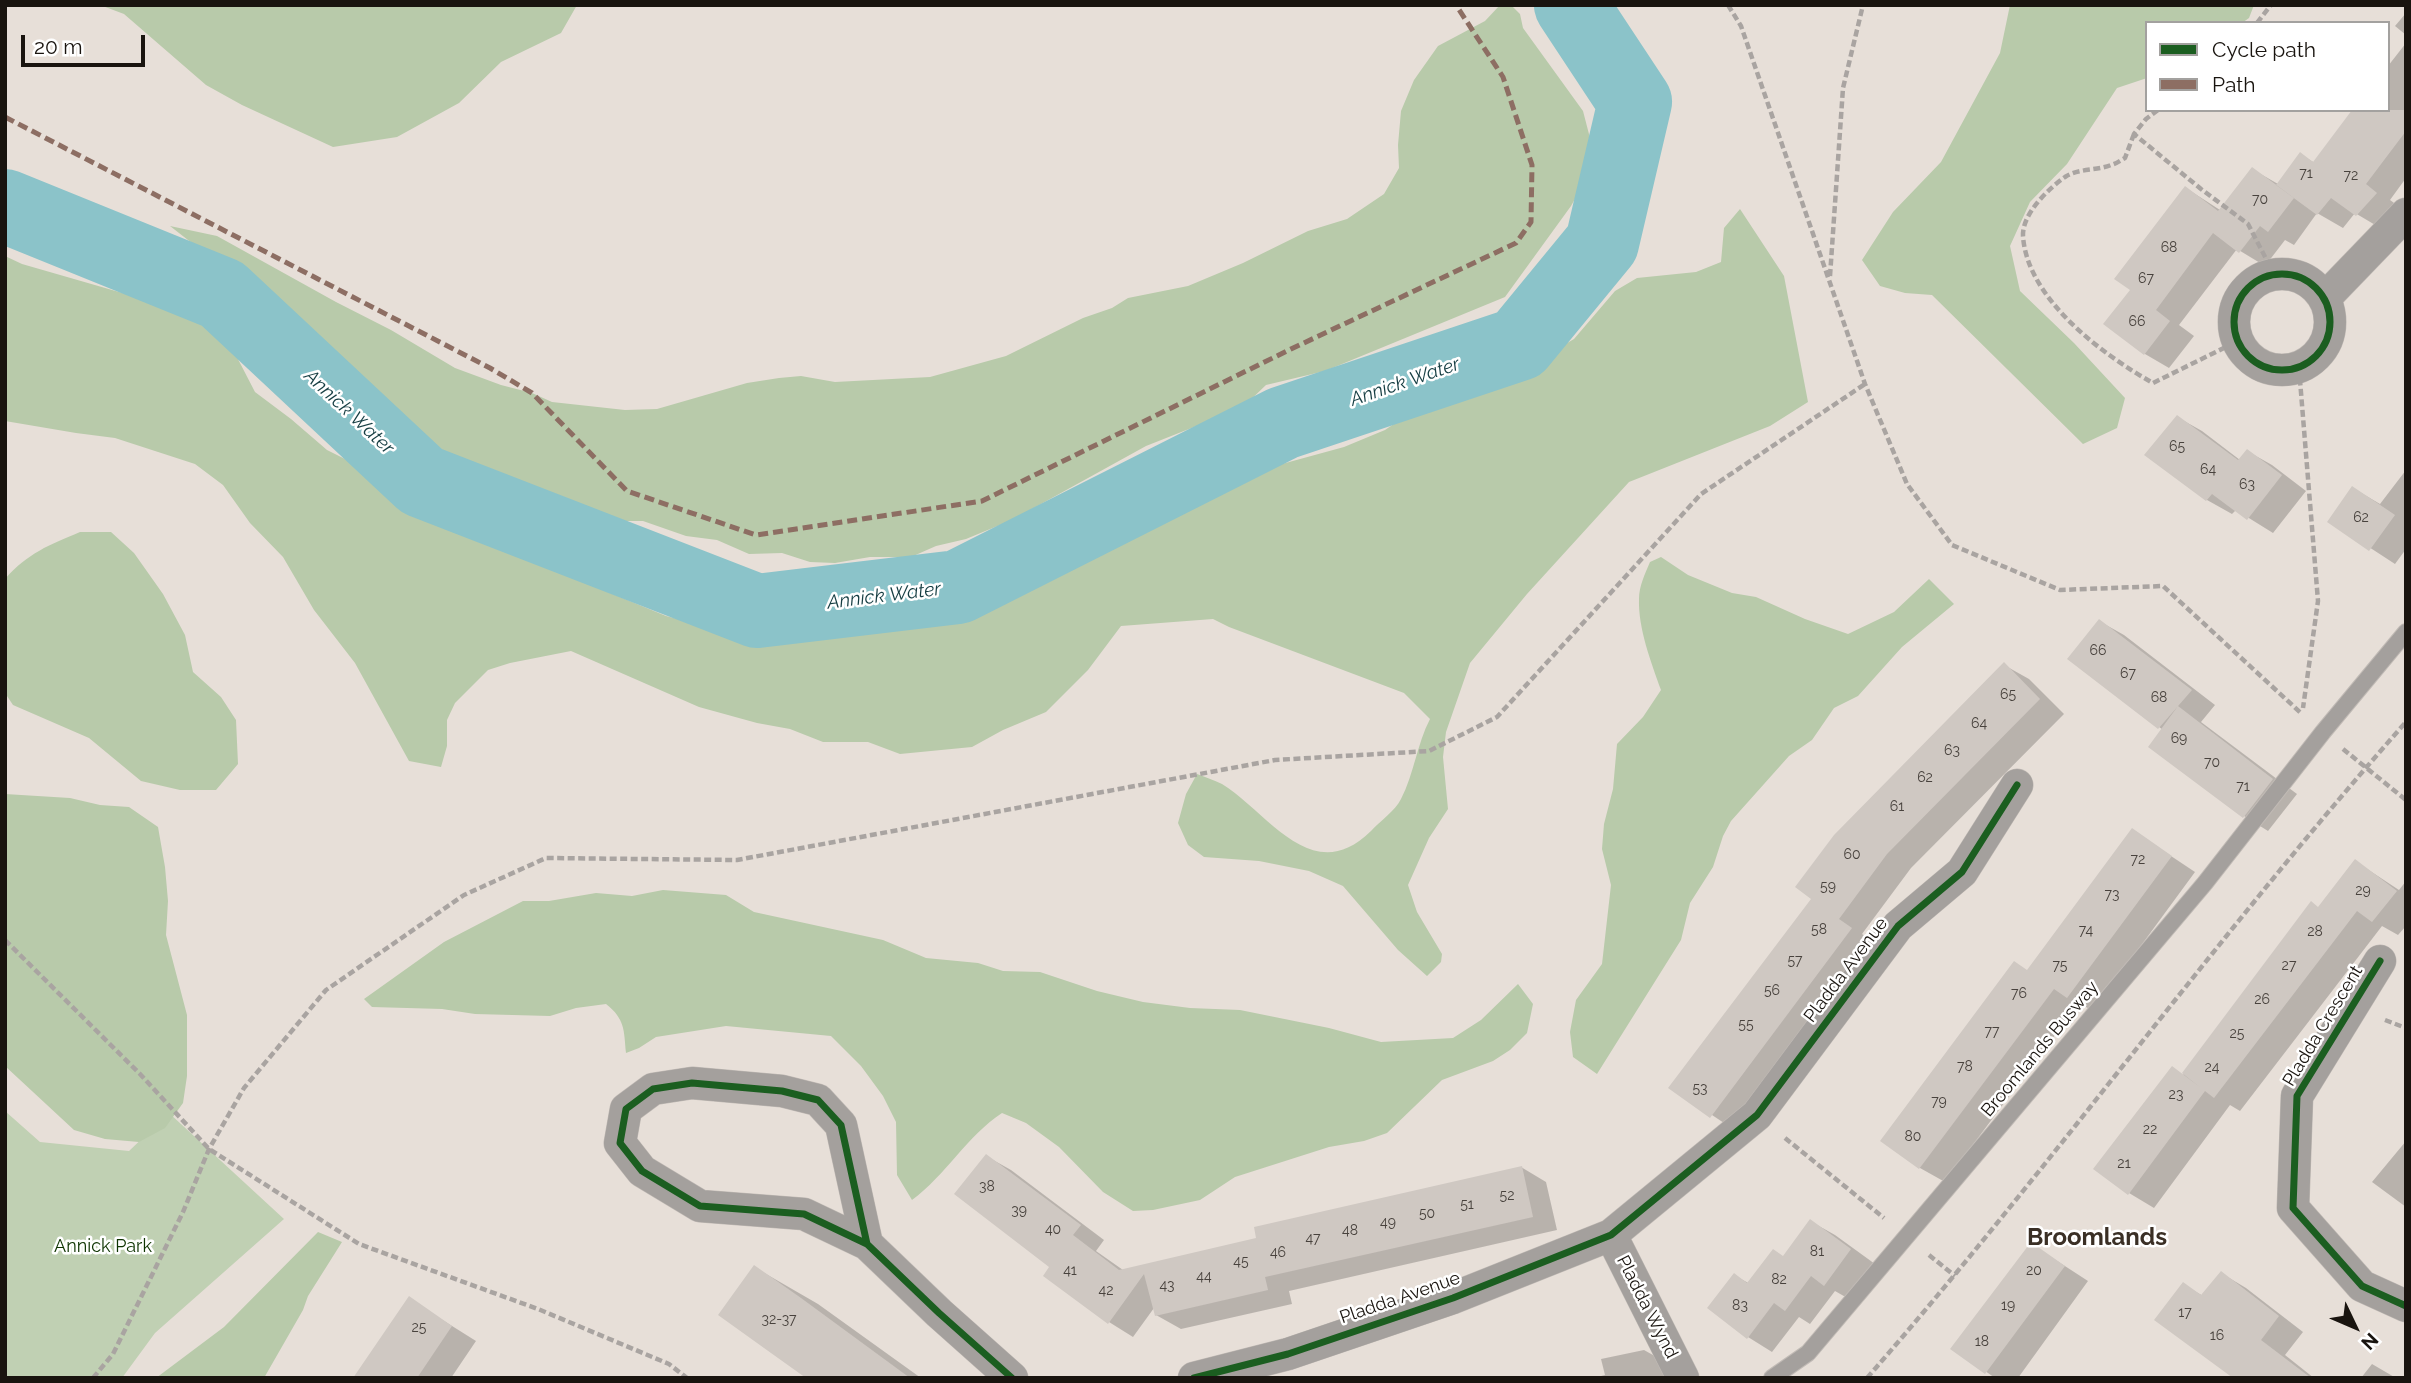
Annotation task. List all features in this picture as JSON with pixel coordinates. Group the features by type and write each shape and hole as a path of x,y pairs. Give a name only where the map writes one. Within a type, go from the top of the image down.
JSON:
{"street":[{"path":"2324,299 2406,214"},
{"path":"2286,275 2302,279 2314,286 2324,299 2330,315 2330,330 2324,345 2313,359 2299,368 2280,371 2263,367 2249,357 2238,341 2234,328 2240,299 2250,286 2276,276 2286,275"},
{"name":"Pladda Avenue","path":"1195,1378 1289,1354 1452,1298 1611,1235 1757,1115 1898,926 1962,872 2017,785"},
{"name":"Pladda Crescent","path":"2380,961 2297,1096 2293,1208 2362,1286 2406,1306"},
{"path":"867,1244 841,1125 818,1100 782,1091 692,1083 653,1090 626,1109 620,1143 642,1171 701,1206 804,1214 867,1244 1012,1378"},
{"name":"Pladda Wynd","path":"1611,1235 1684,1378"}],"lane":[{"name":"Broomlands Busway","path":"1772,1378 1808,1353 2206,883 2323,732 2406,632"}],"path":[{"path":"1728,5 1741,26 1865,384 1907,484 1952,545 2060,590 2163,586 2302,714 2318,601 2299,368"},
{"path":"1829,280 1843,88 1863,5"},
{"path":"2259,21 2271,5"},
{"path":"2155,112 2134,134 2125,158 2110,166 2067,175 2051,188 2029,215 2023,234 2028,258 2049,298 2081,332 2126,368 2153,383 2238,341"},
{"path":"2134,134 2248,224 2276,276"},
{"path":"93,1378 113,1354 183,1212 209,1149 244,1088 327,990 464,895 546,858 737,860 1275,760 1429,751 1497,717 1701,494 1865,384"},
{"path":"1867,1378 1955,1276 2366,767 2406,722"},
{"path":"2323,732 2406,800"},
{"path":"5,940 140,1074 209,1149 359,1244 538,1309 669,1364 687,1378"},
{"path":"1757,1115 1955,1276"}],"green space":[{"path":"100,5 577,5 561,33 501,62 459,103 397,137 333,147 242,105 206,85 124,14"},
{"path":"1500,5 1511,5 1520,14 1523,28 1583,111 1590,138 1586,179 1571,206 1505,297 1325,371 1266,385 1242,408 1146,446 1012,520 911,557 870,557 835,563 810,562 782,553 749,554 717,540 686,536 643,521 581,526 471,462 451,457 398,427 364,398 325,372 287,341 229,272 170,226 217,236 391,330 455,368 552,402 625,410 657,409 747,383 779,378 801,376 835,382 930,377 1006,356 1083,318 1112,308 1128,298 1188,286 1308,231 1347,219 1384,194 1399,168 1401,111 1414,80 1438,46 1485,21"},
{"path":"2010,5 2254,5 2249,18 2245,21 2145,21 2145,79 2117,88 2067,164 2030,202 2010,246 2020,291 2074,343 2125,398 2117,428 2083,444 1932,295 1905,293 1880,286 1862,260 1893,212 1941,162 2000,53"},
{"path":"1740,209 1784,276 1808,402 1770,426 1629,482 1527,594 1470,663 1446,732 1443,757 1448,809 1429,838 1408,885 1417,912 1442,954 1441,962 1427,976 1398,950 1343,886 1309,871 1259,861 1204,857 1188,845 1178,823 1186,794 1197,774 1222,784 1274,827 1310,849 1329,852 1350,847 1395,808 1409,779 1430,719 1404,693 1213,619 1121,626 1088,670 1046,712 1003,730 972,747 900,754 868,742 823,742 790,729 699,707 571,651 488,670 455,703 447,720 447,746 441,767 409,761 355,663 314,610 283,557 250,523 223,485 195,464 115,438 5,421 5,256 22,264 199,312 226,336 255,392 327,450 363,468 401,503 666,616 718,629 819,629 850,636 902,625 935,611 980,600 1010,581 1041,572 1079,553 1126,541 1161,517 1202,499 1249,473 1344,447 1385,430 1435,396 1477,386 1543,357 1574,339 1615,291 1637,278 1696,272 1721,262 1724,228"},
{"path":"80,532 111,532 134,553 163,594 185,635 193,672 221,697 236,720 238,764 216,790 180,790 141,781 89,738 13,705 5,693 5,579 31,556"},
{"path":"1661,557 1688,575 1732,593 1756,597 1805,619 1848,634 1894,612 1929,579 1954,604 1902,647 1858,696 1834,708 1812,740 1789,756 1731,821 1713,867 1690,903 1681,940 1597,1074 1573,1057 1570,1032 1576,1000 1602,964 1611,885 1602,849 1604,824 1613,789 1617,744 1643,717 1661,690 1643,633 1639,599 1650,562"},
{"path":"5,794 70,798 100,805 129,807 158,827 168,901 166,935 187,1015 187,1076 183,1103 165,1128 139,1142 105,1139 74,1130 5,1066"},
{"path":"663,890 726,895 754,912 883,940 926,958 978,963 1003,971 1040,972 1097,991 1143,1002 1190,1008 1240,1010 1329,1028 1381,1042 1453,1038 1481,1020 1518,984 1533,1004 1527,1033 1510,1050 1493,1061 1442,1080 1387,1133 1364,1141 1329,1147 1235,1177 1200,1200 1153,1210 1133,1211 1103,1192 1059,1147 1026,1123 1002,1113 989,1122 912,1200 897,1175 896,1122 883,1096 861,1066 831,1036 726,1026 656,1037 626,1053 620,1020 606,1004 576,1008 550,1016 372,1007 364,999 444,942 523,901 549,901 596,893 632,896"},
{"name":"Annick Park","path":"5,1111 40,1142 129,1151 169,1113 284,1219 155,1333 122,1378 5,1378"},
{"path":"318,1232 342,1242 308,1296 303,1310 264,1378 156,1378 224,1327"}],"building":[{"path":"2406,110 2406,131 2366,184 2377,193 2356,216 2331,198 2317,215 2276,185 2300,152 2313,162 2350,112"},
{"path":"2252,167 2294,198 2268,232 2260,226 2239,253 2213,233 2156,310 2170,321 2144,355 2103,324 2130,290 2114,279 2185,186 2218,211"},
{"path":"2177,415 2238,460 2247,449 2282,475 2247,520 2212,494 2206,501 2144,455"},
{"path":"2352,486 2395,515 2369,551 2327,522"},
{"path":"2099,619 2192,690 2158,729 2067,659"},
{"path":"2004,662 2040,699 1887,854 1839,919 1852,928 1710,1118 1668,1088 1811,899 1795,887 1834,835"},
{"path":"2178,706 2273,779 2243,818 2148,747"},
{"path":"2132,828 2172,856 2067,998 2054,989 1919,1169 1880,1141 2014,961 2027,970"},
{"path":"2355,859 2397,891 2372,922 2357,911 2214,1098 2205,1091 2128,1195 2093,1169 2172,1066 2201,1088 2182,1073 2311,901 2318,907"},
{"path":"986,1154 1081,1225 1073,1235 1119,1270 1256,1238 1254,1227 1522,1166 1533,1217 1265,1277 1268,1290 1155,1316 1144,1274 1108,1324 1043,1276 1049,1267 954,1194"},
{"path":"1810,1219 1851,1249 1824,1286 1811,1276 1785,1311 1774,1303 1747,1339 1707,1308 1734,1273 1747,1283 1773,1249 1783,1256"},
{"path":"2031,1242 2065,1266 1985,1374 1950,1349"},
{"path":"754,1265 910,1378 806,1378 718,1315"},
{"path":"2221,1271 2279,1316 2261,1340 2311,1378 2233,1378 2154,1320 2183,1282 2201,1295"},
{"path":"409,1296 452,1326 417,1378 353,1378"}],"waterway":[{"name":"Annick Water","path":"5,206 222,294 422,481 757,611 958,587 1283,423 1519,344 1602,243 1635,102 1571,5"}],"marked path":[{"path":"5,117 490,368 532,393 627,491 756,535 982,501 1291,349 1516,243 1531,222 1532,165 1503,77 1456,5"}],"cycle path":[{"path":"2282,274 2300,278 2316,288 2326,304 2330,322 2326,340 2316,356 2300,366 2282,370 2264,366 2248,356 2238,340 2234,322 2238,304 2248,288 2264,278 2282,274"},
{"path":"1194,1378 1288,1354 1453,1298 1611,1235 1757,1115 1898,926 1962,872 2017,785"},
{"path":"2380,961 2297,1096 2293,1208 2362,1286 2406,1306"},
{"path":"867,1244 841,1125 818,1100 782,1091 692,1083 653,1089 626,1109 620,1143 642,1171 700,1206 804,1214 867,1244 1012,1378"}],"district":[{"name":"Broomlands","path":"2097,1238"}]}
